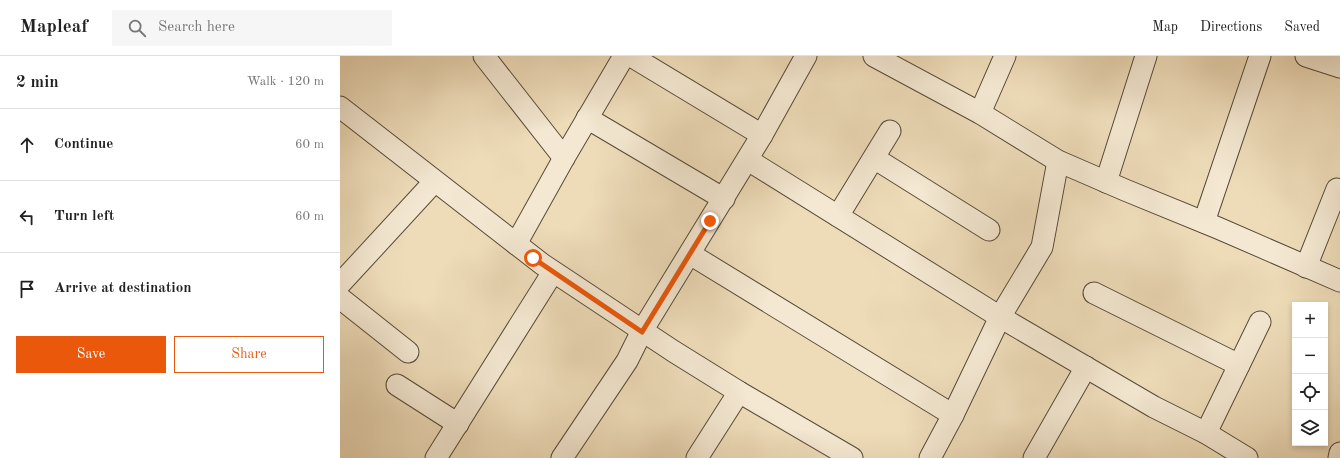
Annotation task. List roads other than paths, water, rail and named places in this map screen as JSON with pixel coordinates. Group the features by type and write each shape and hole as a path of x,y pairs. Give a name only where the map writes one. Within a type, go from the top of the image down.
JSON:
{"street":[{"path":"484,56 564,158"},
{"path":"516,244 564,158 624,56"},
{"path":"631,56 762,135"},
{"path":"562,458 627,361 642,332 748,160 806,56"},
{"path":"874,56 980,113 1058,161 1340,281"},
{"path":"980,113 1005,56"},
{"path":"1106,182 1146,56"},
{"path":"1204,222 1260,56"},
{"path":"1306,56 1340,67"},
{"path":"340,107 434,182 553,272 642,332 739,392 852,458"},
{"path":"587,118 724,199"},
{"path":"838,216 890,131"},
{"path":"874,158 989,230"},
{"path":"748,160 1000,317 1154,407 1206,433 1246,458"},
{"path":"930,458 954,415 1000,317 1042,247 1058,161"},
{"path":"340,284 434,182"},
{"path":"1306,267 1337,189 1340,190"},
{"path":"690,254 954,415"},
{"path":"436,458 553,272"},
{"path":"1094,293 1239,365"},
{"path":"340,298 408,352"},
{"path":"1206,433 1260,322"},
{"path":"1034,458 1086,367"},
{"path":"397,385 458,424"},
{"path":"697,458 739,392"},
{"path":"1338,458 1340,453"}]}
